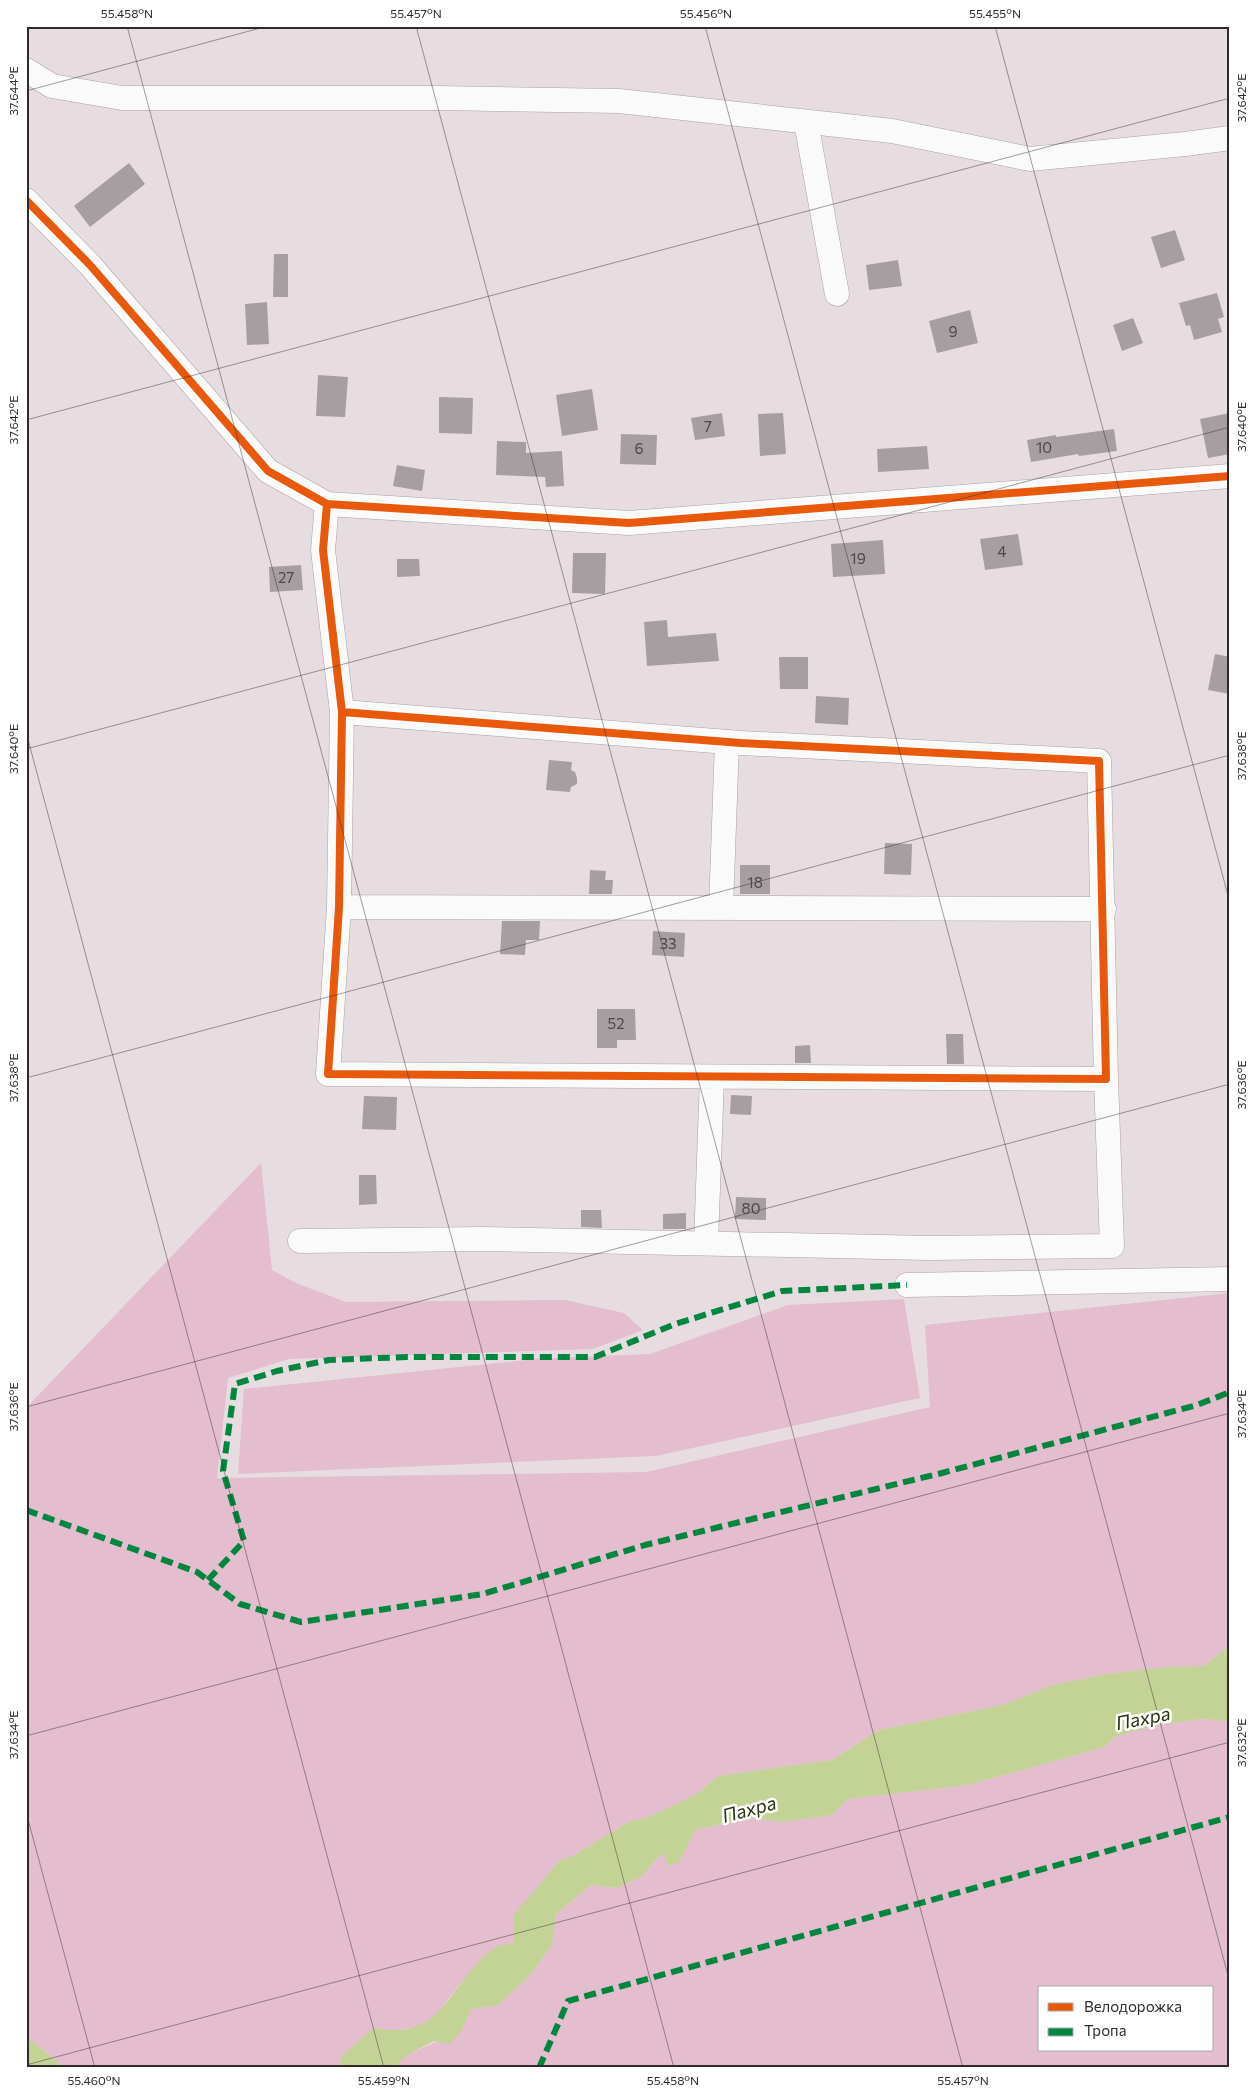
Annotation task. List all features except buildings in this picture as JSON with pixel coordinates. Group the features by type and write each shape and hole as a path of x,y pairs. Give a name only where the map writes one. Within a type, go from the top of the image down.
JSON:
{"street":[{"path":"26,70 52,86 122,98 437,98 619,101 892,131 1030,159 1230,138"},
{"path":"806,122 837,294"},
{"path":"26,200 90,266 268,471 327,504 630,523 1230,476"},
{"path":"327,504 323,550 342,712 339,907 328,1074 1106,1079"},
{"path":"300,1241 484,1239 929,1248 1112,1246 1106,1079 1104,909 1099,761 727,742 342,712"},
{"path":"721,908 727,742"},
{"path":"339,907 1104,909"},
{"path":"706,1243 712,1077"},
{"path":"907,1285 1230,1279"}],"shaded area":[{"path":"261,1163 272,1270 296,1283 346,1302 565,1300 624,1313 643,1330 593,1349 289,1359 228,1378 217,1478 646,1472 930,1407 925,1325 1230,1293 1230,1651 1227,1648 1204,1666 1166,1667 1101,1675 1049,1686 1003,1705 879,1730 832,1760 718,1776 695,1795 647,1818 630,1821 573,1856 560,1860 515,1915 513,1943 496,1947 459,1985 435,2017 418,2027 393,2031 375,2028 340,2058 341,2068 65,2068 26,2036 26,1408"},
{"path":"904,1299 920,1398 656,1456 238,1474 244,1389 536,1359 650,1354 788,1305"},
{"path":"1201,1719 1230,1721 1230,2068 393,2068 409,2054 462,2030 471,2009 498,2005 530,1975 552,1945 556,1914 591,1885 617,1888 642,1876 662,1853 680,1861 695,1830 752,1818 782,1822 832,1815 848,1799 968,1785 1105,1747 1116,1736 1157,1725"}],"water":[{"name":"Пахра","path":"1227,1648 1230,1651 1230,1721 1201,1719 1157,1725 1116,1736 1105,1747 968,1785 848,1799 832,1815 782,1822 752,1818 695,1830 680,1861 669,1866 662,1853 642,1876 617,1888 591,1885 556,1914 552,1945 530,1975 498,2005 471,2009 462,2030 449,2044 434,2041 409,2054 393,2068 341,2068 340,2058 375,2028 399,2030 417,2026 432,2018 444,2006 479,1961 495,1948 513,1943 514,1915 560,1860 573,1856 630,1821 647,1818 695,1795 718,1776 832,1760 879,1730 1003,1705 1049,1686 1101,1675 1166,1667 1204,1666"},
{"path":"26,2036 65,2068 26,2068"}],"marked path":[{"path":"208,1580 244,1541 223,1471 235,1384 277,1371 329,1360 407,1357 595,1357 675,1324 782,1291 907,1285"},
{"path":"26,1510 197,1572 240,1604 301,1622 483,1594 645,1545 942,1473 1197,1405 1230,1392"},
{"path":"539,2068 568,2001 1230,1817"}],"cycle path":[{"path":"26,200 90,265 268,471 327,504 629,523 1230,476"},
{"path":"327,504 323,550 342,712 741,743 1099,761 1106,1079 328,1074 339,907 342,712"}]}
